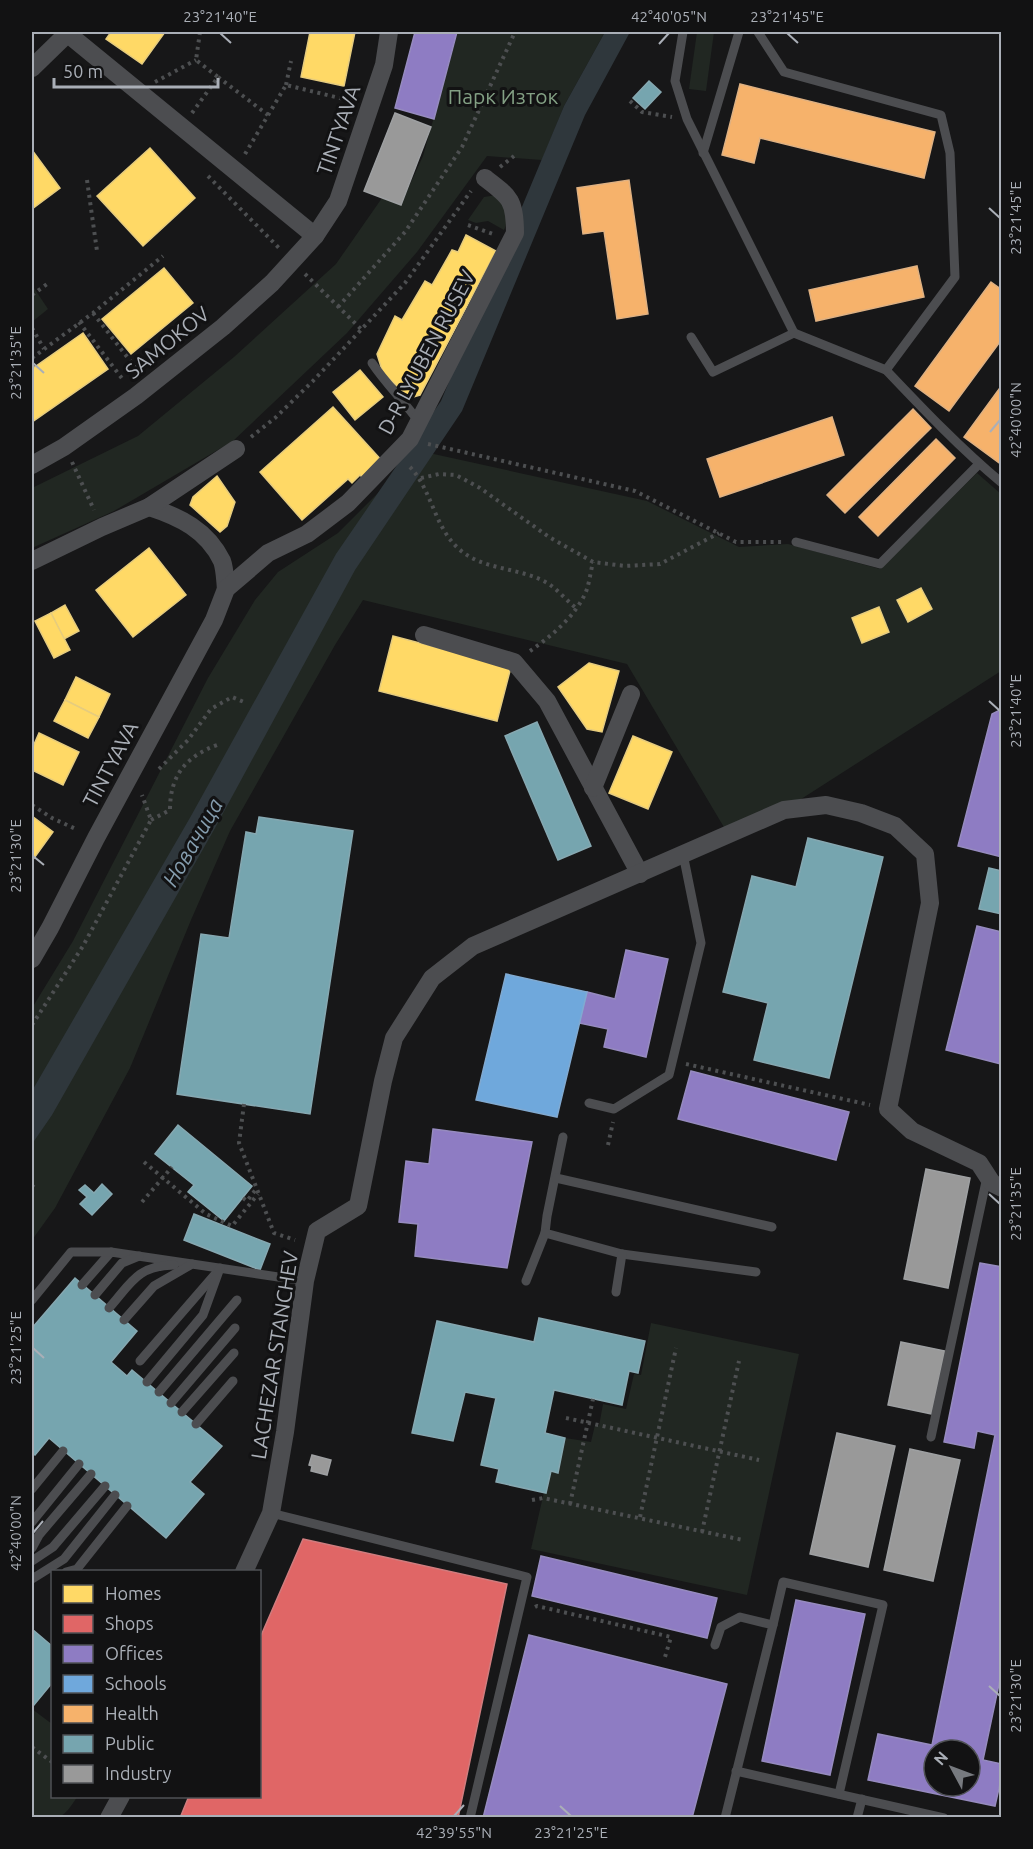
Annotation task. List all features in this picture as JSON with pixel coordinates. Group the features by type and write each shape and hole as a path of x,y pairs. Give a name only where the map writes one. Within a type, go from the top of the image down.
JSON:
{"street":[{"path":"32,68 68,32 315,236"},
{"name":"TINTYAVA","path":"315,236 338,201 384,65 389,32"},
{"name":"D-R LYUBEN RUSEV","path":"226,589 268,553 307,534 348,503 410,439 515,233 515,211 506,194 485,178"},
{"name":"SAMOKOV","path":"32,465 64,447 143,391 223,327 272,283 315,236"},
{"path":"32,561 112,522 149,507 236,449"},
{"path":"149,507 171,514 194,526 209,540 222,563 226,589"},
{"name":"TINTYAVA","path":"32,959 214,620 226,589"},
{"path":"424,635 513,662 548,701 640,874"},
{"path":"593,788 631,694"},
{"name":"LACHEZAR STANCHEV","path":"244,1570 271,1513 285,1432 305,1281 316,1231 358,1206 394,1038 432,978 473,946 784,810 826,805 861,813 895,826 925,854 930,903 888,1109"},
{"path":"888,1109 912,1131 979,1163 992,1183 1002,1188"},
{"path":"109,1818 120,1798"}],"lane":[{"path":"683,32 675,81 687,119 794,333 886,370 922,409 1002,483"},
{"path":"704,153 739,32"},
{"path":"758,32 784,72 941,115 950,153 955,277 886,370"},
{"path":"691,337 713,372 794,333"},
{"path":"372,363 385,382 404,400 419,422"},
{"path":"795,542 880,564 979,464"},
{"path":"588,1103 614,1109 669,1075 701,943 683,854"},
{"path":"526,1281 546,1233 547,1216 562,1137"},
{"path":"931,1437 987,1175"},
{"path":"556,1178 772,1227"},
{"path":"546,1233 622,1254 756,1272"},
{"path":"32,1300 71,1252 141,1255 305,1281"},
{"path":"82,1285 111,1252"},
{"path":"616,1292 622,1254"},
{"path":"95,1295 122,1263 141,1255"},
{"path":"109,1308 139,1273 159,1265 192,1264"},
{"path":"124,1320 154,1286 192,1264"},
{"path":"140,1361 220,1268"},
{"path":"147,1382 203,1315 220,1268"},
{"path":"159,1392 237,1300"},
{"path":"171,1403 235,1328"},
{"path":"182,1412 234,1353"},
{"path":"196,1424 233,1381"},
{"path":"32,1489 63,1451"},
{"path":"32,1522 79,1464"},
{"path":"32,1548 39,1535 91,1474"},
{"path":"32,1562 53,1547 105,1486"},
{"path":"32,1579 64,1559 115,1495"},
{"path":"73,1570 77,1569 128,1506"},
{"path":"271,1513 527,1577 470,1818"},
{"path":"32,1579 51,1575"},
{"path":"725,1818 783,1582 883,1605 839,1794"},
{"path":"715,1645 722,1627 740,1617 773,1625"},
{"path":"736,1771 944,1818"},
{"path":"857,1818 862,1799"}],"path":[{"path":"196,60 200,32"},
{"path":"338,307 405,232 462,147 514,32"},
{"path":"196,60 268,115"},
{"path":"139,91 196,60"},
{"path":"236,171 286,85 291,61"},
{"path":"182,127 218,77"},
{"path":"286,85 371,105"},
{"path":"630,101 642,112 687,119"},
{"path":"201,170 362,330"},
{"path":"236,449 275,418 362,330 405,283 469,193 485,178"},
{"path":"87,180 97,251"},
{"path":"468,225 483,229 509,243"},
{"path":"32,358 93,313 163,255"},
{"path":"32,295 50,282"},
{"path":"93,313 143,391"},
{"path":"80,322 143,391"},
{"path":"32,328 45,349"},
{"path":"410,439 635,491 736,542 795,542"},
{"path":"397,453 421,478 446,534 460,550 486,563 519,572 548,584 576,608"},
{"path":"71,460 92,504"},
{"path":"421,478 439,474 456,475 549,537 593,562 625,566 660,564 719,533"},
{"path":"513,662 550,637 585,597 593,562"},
{"path":"153,778 188,740 211,709 232,697 244,702"},
{"path":"32,1025 83,946 151,820 170,810 170,794 175,777 189,760 217,745"},
{"path":"142,752 159,769"},
{"path":"147,787 141,796 151,820"},
{"path":"32,805 52,818 82,832"},
{"path":"669,1075 686,1064 888,1109"},
{"path":"244,1104 239,1143 274,1233"},
{"path":"608,1145 614,1109"},
{"path":"144,1162 206,1214 232,1227 258,1190"},
{"path":"142,1202 172,1167"},
{"path":"243,1198 246,1201 258,1190"},
{"path":"640,1517 676,1348"},
{"path":"702,1532 740,1361"},
{"path":"570,1503 593,1399"},
{"path":"566,1419 759,1460"},
{"path":"532,1500 543,1498 570,1503 742,1540"},
{"path":"537,1606 671,1637 665,1657"},
{"path":"32,1748 51,1761"}],"green space":[{"name":"Парк Изток","path":"458,32 605,32 564,106 542,160 487,156 417,252 347,333 233,441 114,511 32,548 32,488 138,436 234,357 336,264 382,198 401,204 423,156"},
{"path":"697,32 714,32 706,91 689,89"},
{"path":"497,195 505,212 504,230 488,221 476,223 468,220 484,197"},
{"path":"32,285 48,309 32,322"},
{"path":"420,451 647,501 739,547 788,544 880,569 977,473 1001,494 1001,671 784,810 728,834 627,664 363,600 335,645 230,831 130,1068 55,1208 32,1240 32,1008 73,941 208,678 255,600 278,572 338,533"},
{"path":"651,1323 799,1354 747,1595 531,1549 544,1492 546,1493 551,1471 558,1473 565,1438 591,1442 595,1425 599,1426 603,1404 626,1409 634,1374 641,1375"},
{"path":"32,1709 51,1723 51,1798 76,1798 67,1811 59,1817 32,1817"}],"water":[{"name":"Новачица","path":"605,32 630,32 585,115 462,411 355,570 215,828 52,1115 32,1144 32,1091 191,816 336,554 441,401 564,106"}],"building: Homes":[{"path":"111,32 165,32 142,64 106,39"},
{"path":"310,32 355,32 344,86 301,77"},
{"path":"150,148 195,198 143,246 97,196"},
{"path":"32,150 60,188 32,209"},
{"path":"466,235 496,251 420,395 410,398 383,373 377,354 395,316 402,320 425,281 432,285 452,250 458,252"},
{"path":"164,268 193,303 131,354 102,319"},
{"path":"83,333 108,369 32,422 32,369"},
{"path":"360,370 383,397 355,420 333,392"},
{"path":"333,407 383,462 364,479 360,475 352,483 348,479 302,520 260,472"},
{"path":"217,476 235,502 227,526 220,532 190,505 193,497"},
{"path":"149,548 186,595 133,637 96,590"},
{"path":"921,588 932,609 908,622 897,600"},
{"path":"65,605 79,631 64,639 51,613"},
{"path":"879,607 889,632 862,643 852,618"},
{"path":"51,613 70,650 54,658 35,621"},
{"path":"393,636 511,667 497,721 379,691"},
{"path":"589,663 619,671 602,732 587,729 558,687"},
{"path":"76,677 110,694 99,717 65,700"},
{"path":"65,700 99,717 88,738 54,721"},
{"path":"39,733 79,752 63,785 32,770 32,749"},
{"path":"633,736 672,752 648,809 609,793"},
{"path":"32,816 53,832 32,861"}],"building: Shops":[{"path":"303,1539 507,1584 458,1818 180,1818 188,1798 261,1798 261,1636"}],"building: Offices":[{"path":"415,32 457,32 434,119 395,108"},
{"path":"1002,709 1002,857 958,846 992,714"},
{"path":"977,926 1002,932 1001,1064 946,1050"},
{"path":"626,950 668,959 646,1057 604,1047 608,1029 579,1023 587,992 615,999"},
{"path":"691,1071 849,1112 836,1160 678,1119"},
{"path":"433,1129 532,1142 507,1268 415,1256 418,1224 399,1222 406,1161 429,1164"},
{"path":"980,1263 1002,1267 1002,1670 983,1760 1002,1764 1002,1775 995,1806 956,1798 982,1798 982,1738 933,1738 995,1435 977,1431 974,1448 944,1442"},
{"path":"541,1556 717,1598 707,1638 532,1596"},
{"path":"796,1600 865,1614 830,1775 762,1761"},
{"path":"529,1635 727,1684 692,1818 483,1818"},
{"path":"878,1734 922,1743 922,1791 868,1780"}],"building: Schools":[{"path":"506,974 587,992 557,1117 476,1100"}],"building: Health":[{"path":"740,84 935,132 924,178 760,138 754,163 722,155"},
{"path":"629,180 648,314 617,319 604,231 583,234 577,188"},
{"path":"917,266 924,297 816,321 809,290"},
{"path":"991,282 1002,290 1002,339 949,411 915,386"},
{"path":"1002,385 1002,465 964,437"},
{"path":"913,409 931,428 845,513 827,495"},
{"path":"832,417 844,455 720,497 707,459"},
{"path":"936,439 955,458 878,536 859,517"}],"building: Public":[{"path":"649,81 661,92 645,109 633,98"},
{"path":"537,722 591,846 558,860 505,736"},
{"path":"259,817 353,831 310,1114 177,1094 201,934 229,938 246,832 256,834"},
{"path":"808,838 883,857 829,1078 754,1060 768,1003 723,992 752,876 796,887"},
{"path":"989,868 1002,871 1002,914 979,909"},
{"path":"178,1125 252,1186 224,1221 188,1192 194,1185 155,1154"},
{"path":"102,1184 112,1194 92,1215 80,1204 87,1197 79,1190 85,1185 94,1193"},
{"path":"194,1214 270,1244 260,1270 184,1240"},
{"path":"75,1278 137,1331 111,1362 127,1376 132,1370 222,1446 190,1482 204,1494 166,1538 49,1438 35,1455 32,1453 32,1328"},
{"path":"539,1318 645,1341 638,1373 629,1371 622,1405 554,1390 545,1433 565,1438 558,1473 551,1471 546,1493 496,1482 499,1469 481,1465 496,1398 465,1392 453,1441 412,1433 437,1321 534,1342"},
{"path":"32,1629 51,1645 51,1684 34,1705 32,1703"}],"building: Industry":[{"path":"395,113 431,127 401,205 364,191"},
{"path":"926,1169 970,1178 948,1288 904,1279"},
{"path":"901,1342 945,1351 932,1414 888,1405"},
{"path":"837,1433 895,1446 868,1567 810,1554"},
{"path":"910,1449 960,1460 933,1581 884,1570"},
{"path":"312,1455 331,1460 327,1475 311,1471 312,1466 309,1465"}]}
